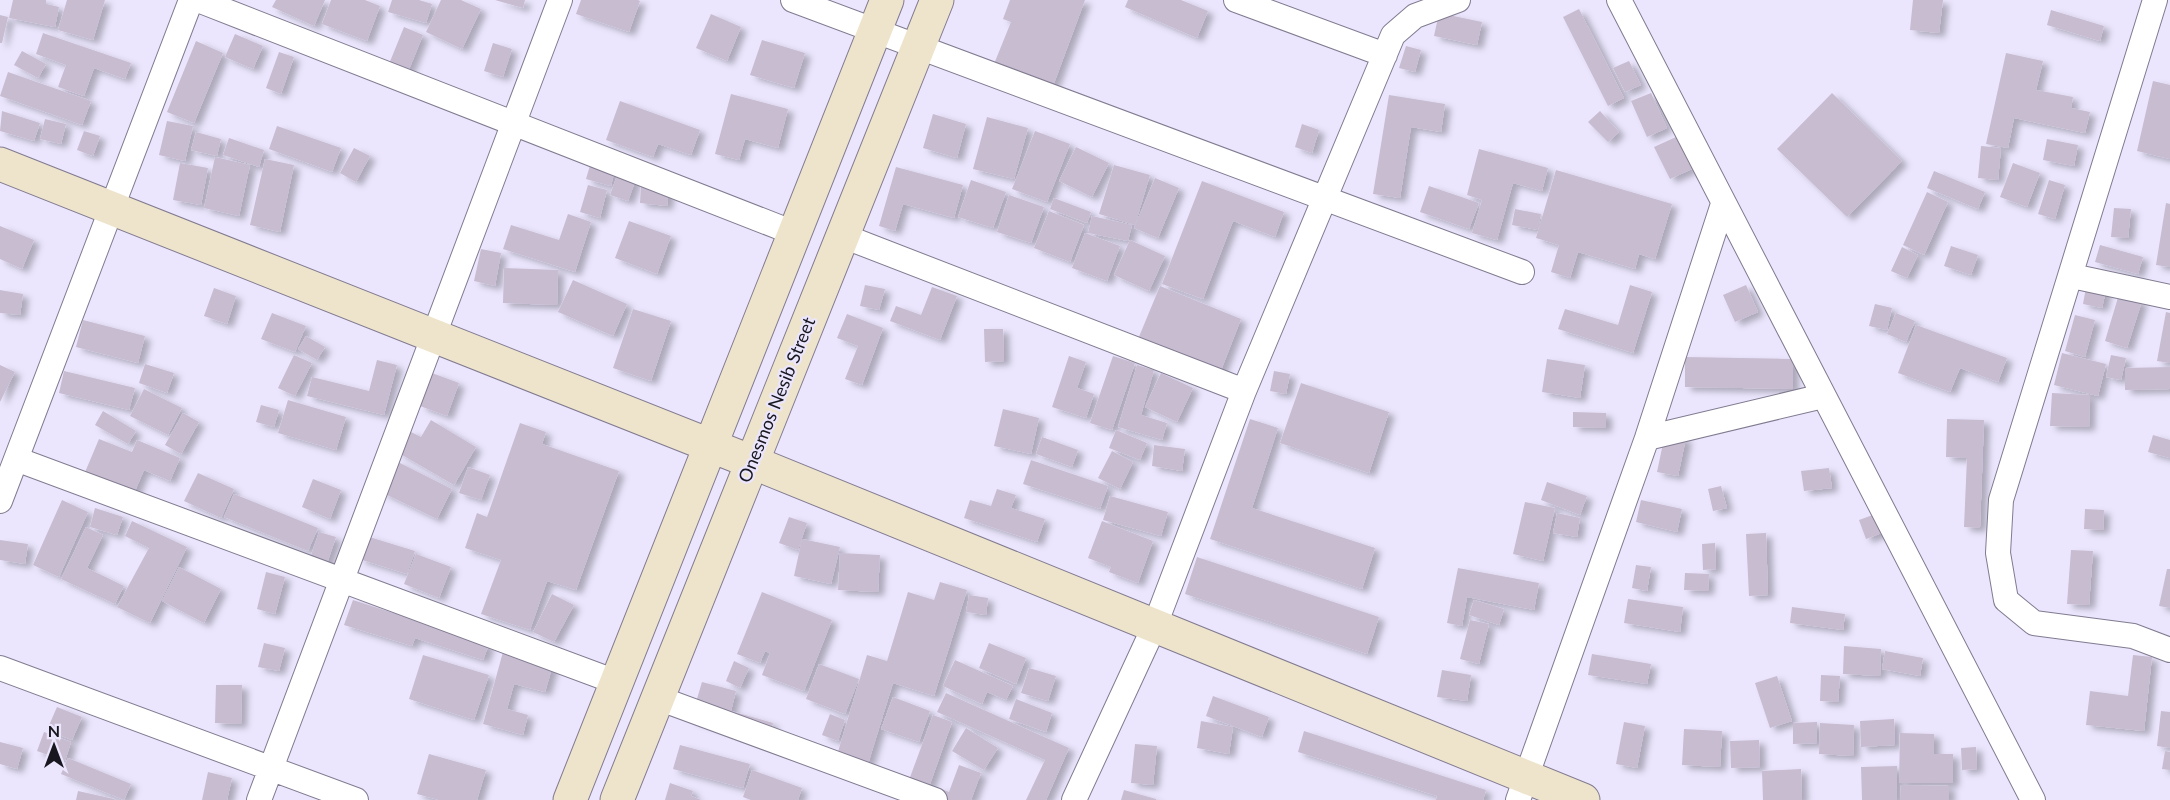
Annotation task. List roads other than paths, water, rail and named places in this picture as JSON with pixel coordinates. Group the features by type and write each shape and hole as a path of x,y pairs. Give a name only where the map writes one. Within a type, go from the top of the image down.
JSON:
{"street":[{"path":"0,501 191,0"},
{"path":"198,0 794,233"},
{"path":"259,800 560,0"},
{"path":"793,0 1522,272"},
{"path":"570,800 887,0"},
{"name":"Onesmos Nesib Street","path":"617,800 937,0"},
{"path":"1236,0 1384,55"},
{"path":"1074,800 1155,625 1244,391 1393,35 1415,16 1458,0"},
{"path":"1619,0 2033,800"},
{"path":"2155,0 2072,276 2001,500 1998,553 2006,600 2034,623 2133,636 2170,650"},
{"path":"0,164 709,447 752,462 1155,625 1522,788 1583,800"},
{"path":"1522,788 1647,438 1723,204"},
{"path":"843,236 1244,391"},
{"path":"2072,276 2170,297"},
{"path":"1647,438 1823,396"},
{"path":"16,459 616,682"},
{"path":"0,668 356,800"},
{"path":"658,698 935,800"}]}
